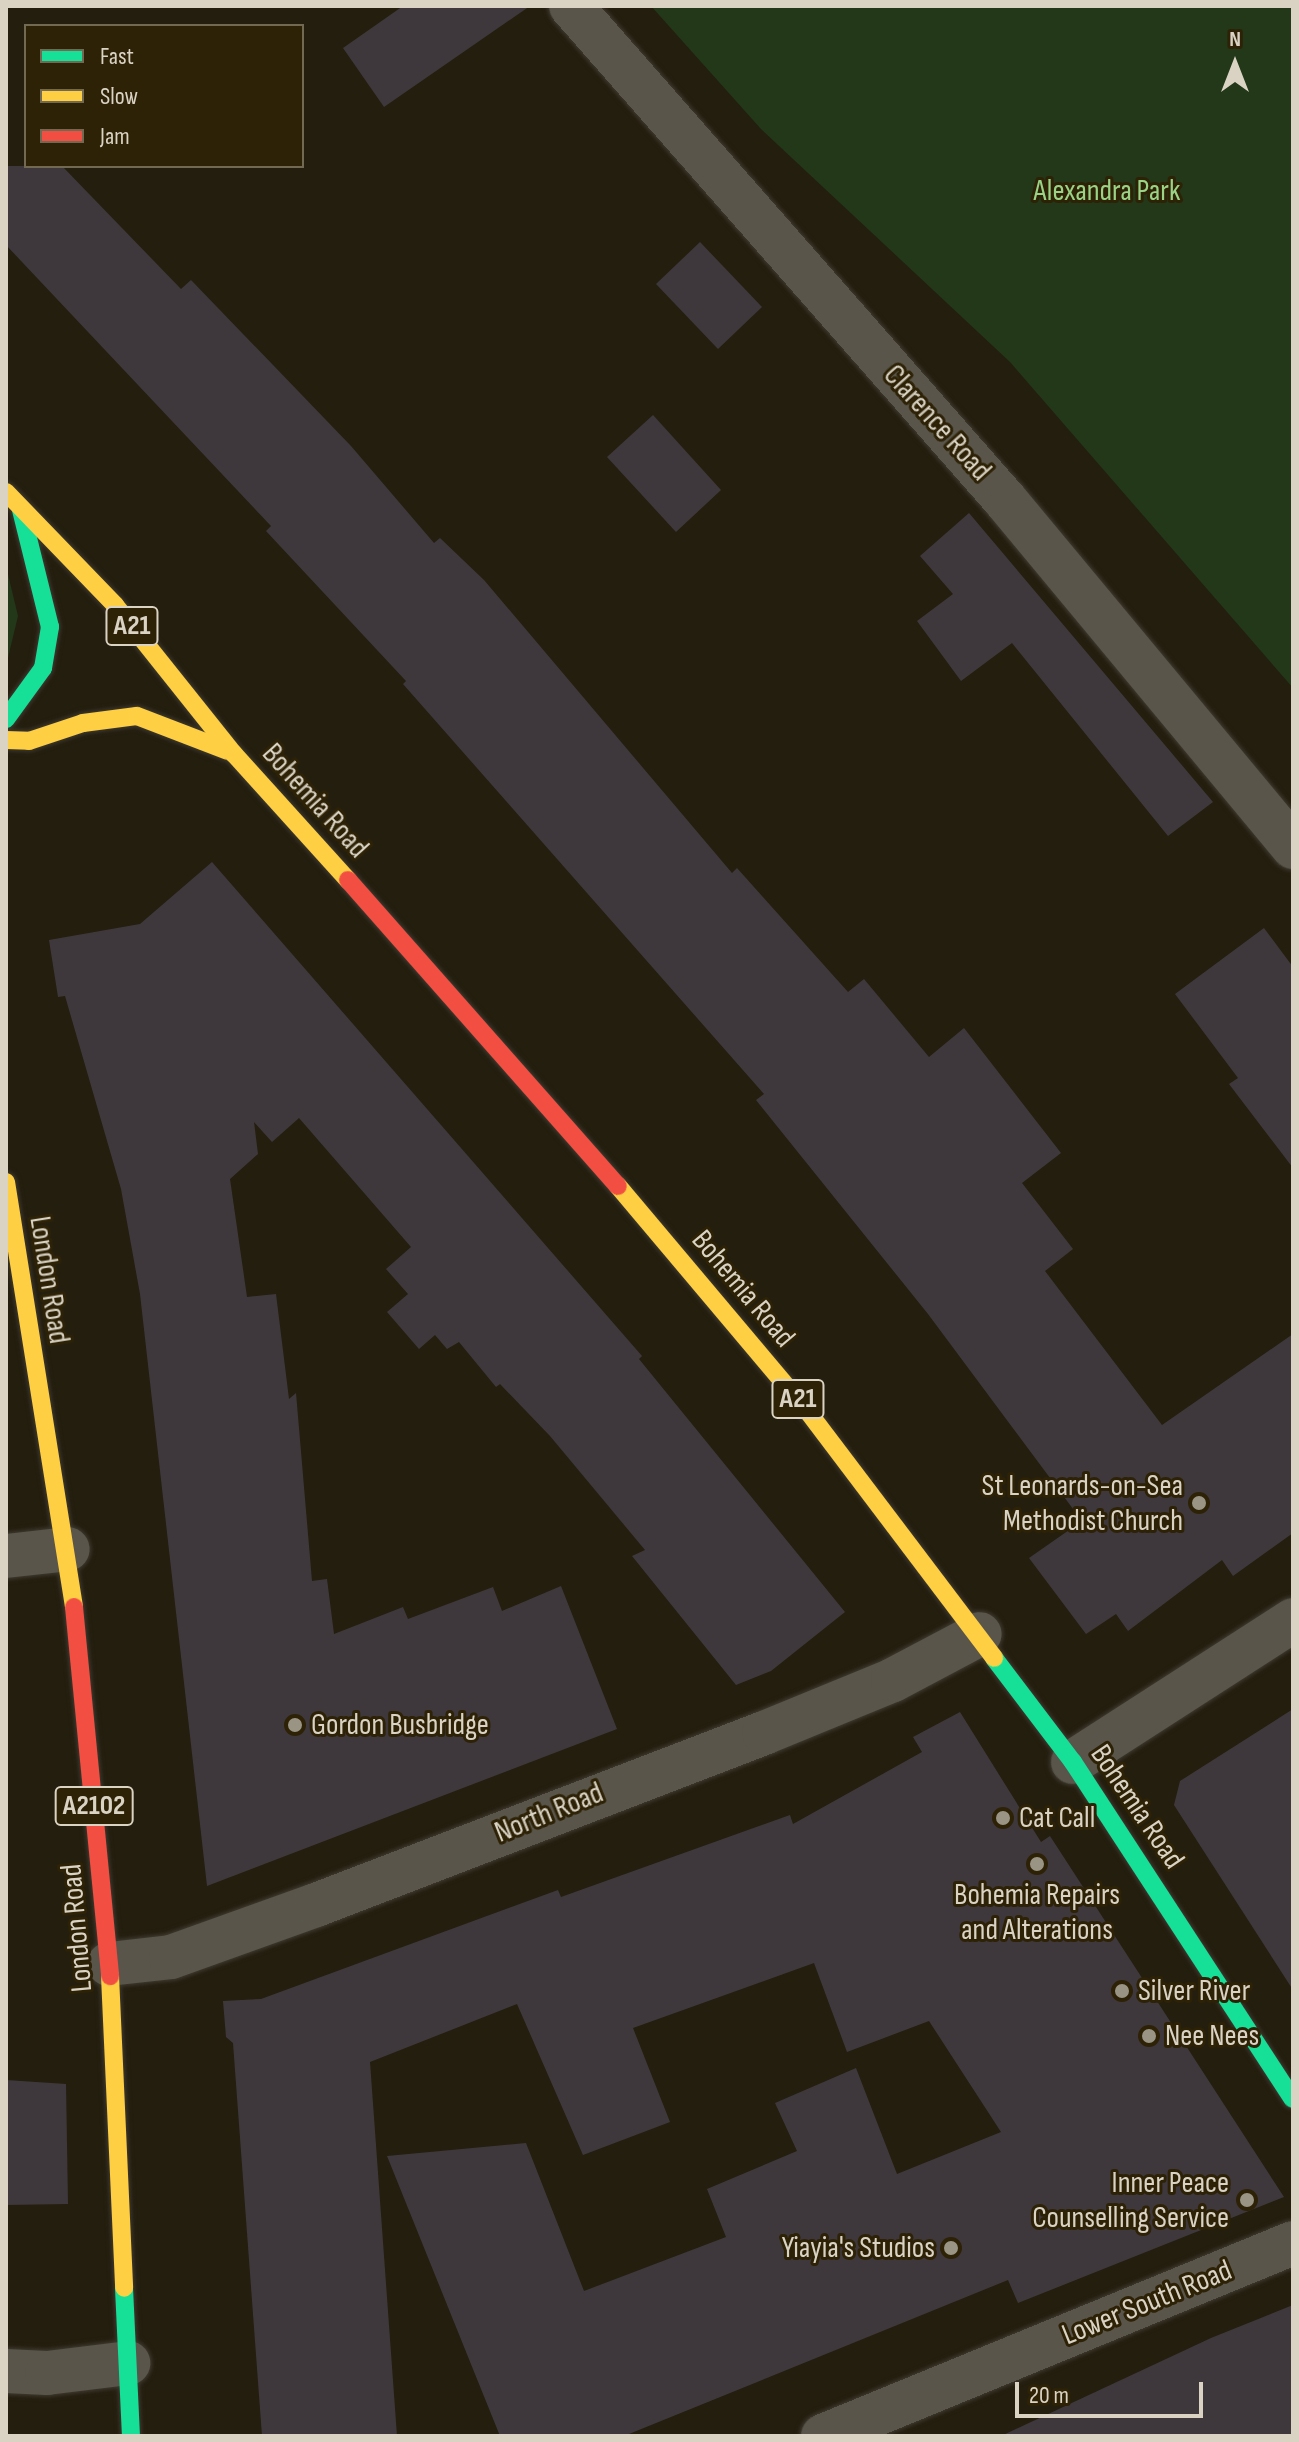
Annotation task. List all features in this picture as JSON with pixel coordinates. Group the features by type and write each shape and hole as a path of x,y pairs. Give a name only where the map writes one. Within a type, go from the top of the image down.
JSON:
{"main road":[{"name":"A21","path":"6,492 21,508 50,627 43,668 6,719"},
{"name":"Bohemia Road","path":"21,508 115,605 234,754 519,1069 719,1302 980,1634 1073,1762 1293,2099"},
{"name":"Bohemia Road","path":"6,740 29,741 83,723 137,716 234,754"},
{"name":"London Road","path":"6,1182 68,1549 109,1964 131,2436"}],"street":[{"name":"Clarence Road","path":"571,6 1006,501 1293,847"},
{"path":"6,1556 68,1549"},
{"path":"1073,1762 1293,1620"},
{"name":"North Road","path":"109,1964 171,1957 316,1905 764,1733 893,1680 980,1634"},
{"name":"Lower South Road","path":"823,2436 1293,2243"},
{"path":"6,2371 47,2373 128,2363"}],"green space":[{"name":"Alexandra Park","path":"651,6 1293,6 1293,688 1010,362 761,129"},
{"path":"6,566 18,616 6,666"}],"building":[{"path":"403,6 530,6 384,107 343,48"},
{"path":"6,166 64,168 181,289 191,280 351,446 434,543 440,538 484,580 732,873 737,868 848,992 864,979 929,1057 964,1028 1061,1153 1022,1183 1073,1249 1045,1271 1162,1425 1293,1334 1293,1533 1233,1576 1222,1560 1128,1631 1116,1614 1086,1634 1029,1558 1082,1521 928,1314 756,1100 764,1094 403,684 406,681 266,531 271,526 6,245"},
{"path":"700,242 762,307 718,349 656,284"},
{"path":"653,415 721,490 676,532 607,457"},
{"path":"969,513 1213,802 1168,836 1012,643 961,681 917,621 953,594 920,556"},
{"path":"212,862 642,1356 639,1359 845,1612 771,1671 736,1685 632,1556 645,1550 550,1436 500,1384 496,1387 459,1342 447,1349 435,1335 419,1349 387,1312 408,1294 386,1269 411,1247 299,1118 272,1142 254,1122 258,1154 230,1179 247,1297 276,1294 289,1399 296,1393 312,1581 327,1579 334,1634 403,1607 408,1619 493,1587 502,1611 561,1586 617,1729 207,1886 140,1294 121,1189 65,996 58,997 49,940 140,924"},
{"path":"1264,928 1293,967 1293,1168 1229,1084 1238,1078 1175,994"},
{"path":"1293,1709 1293,1990 1174,1805 1180,1781"},
{"path":"960,1712 1041,1842 1050,1836 1284,2197 1018,2303 1008,2280 624,2436 500,2436 387,2156 526,2143 584,2291 726,2237 707,2189 797,2151 775,2103 856,2068 897,2174 1001,2132 929,2021 847,2052 814,1963 633,2028 670,2122 583,2155 517,2004 370,2062 397,2436 262,2436 233,2043 226,2037 223,2001 261,1999 558,1890 561,1897 790,1815 793,1824 922,1752 913,1737"},
{"path":"6,2080 66,2084 68,2204 6,2205"},
{"path":"1293,2305 1293,2436 1001,2436 1211,2338"}],"traffic: fast":[{"path":"6,719 43,668 50,627 21,510"},
{"path":"994,1658 1073,1762 1293,2099"},
{"path":"124,2288 131,2436"}],"traffic: slow":[{"path":"6,492 115,605 234,754 348,880"},
{"path":"6,740 29,741 83,723 137,716 228,751"},
{"path":"6,1182 74,1607"},
{"path":"618,1186 806,1409 994,1658"},
{"path":"110,1976 124,2288"}],"traffic: jam":[{"path":"348,880 618,1186"},
{"path":"74,1607 110,1976"}],"place":[{"name":"St Leonards-on-Sea Methodist Church","path":"1199,1503"},
{"name":"Gordon Busbridge","path":"295,1725"},
{"name":"Cat Call","path":"1003,1818"},
{"name":"Bohemia Repairs and Alterations","path":"1037,1864"},
{"name":"Silver River","path":"1122,1991"},
{"name":"Nee Nees","path":"1149,2036"},
{"name":"Inner Peace Counselling Service","path":"1247,2200"},
{"name":"Yiayia's Studios","path":"951,2248"}]}
